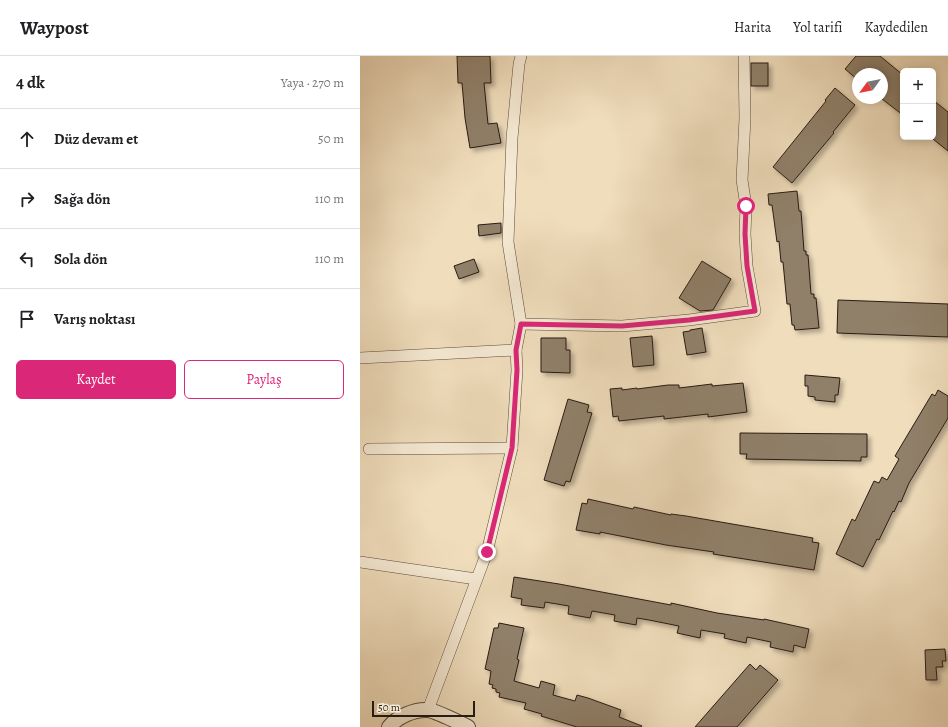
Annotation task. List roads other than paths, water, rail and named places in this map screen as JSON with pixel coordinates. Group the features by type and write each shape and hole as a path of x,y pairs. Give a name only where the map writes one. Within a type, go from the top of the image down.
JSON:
{"street":[{"path":"428,710 487,552 512,448 517,370 516,350 521,324 508,242 512,138 521,56"},
{"path":"521,324 622,326 689,320 755,311 747,266 745,234 746,206 742,180 745,118 744,56"},
{"path":"360,358 516,350"},
{"path":"369,449 512,448"},
{"path":"360,562 476,579"},
{"path":"389,727 394,721 411,712 428,710 468,727"}]}
